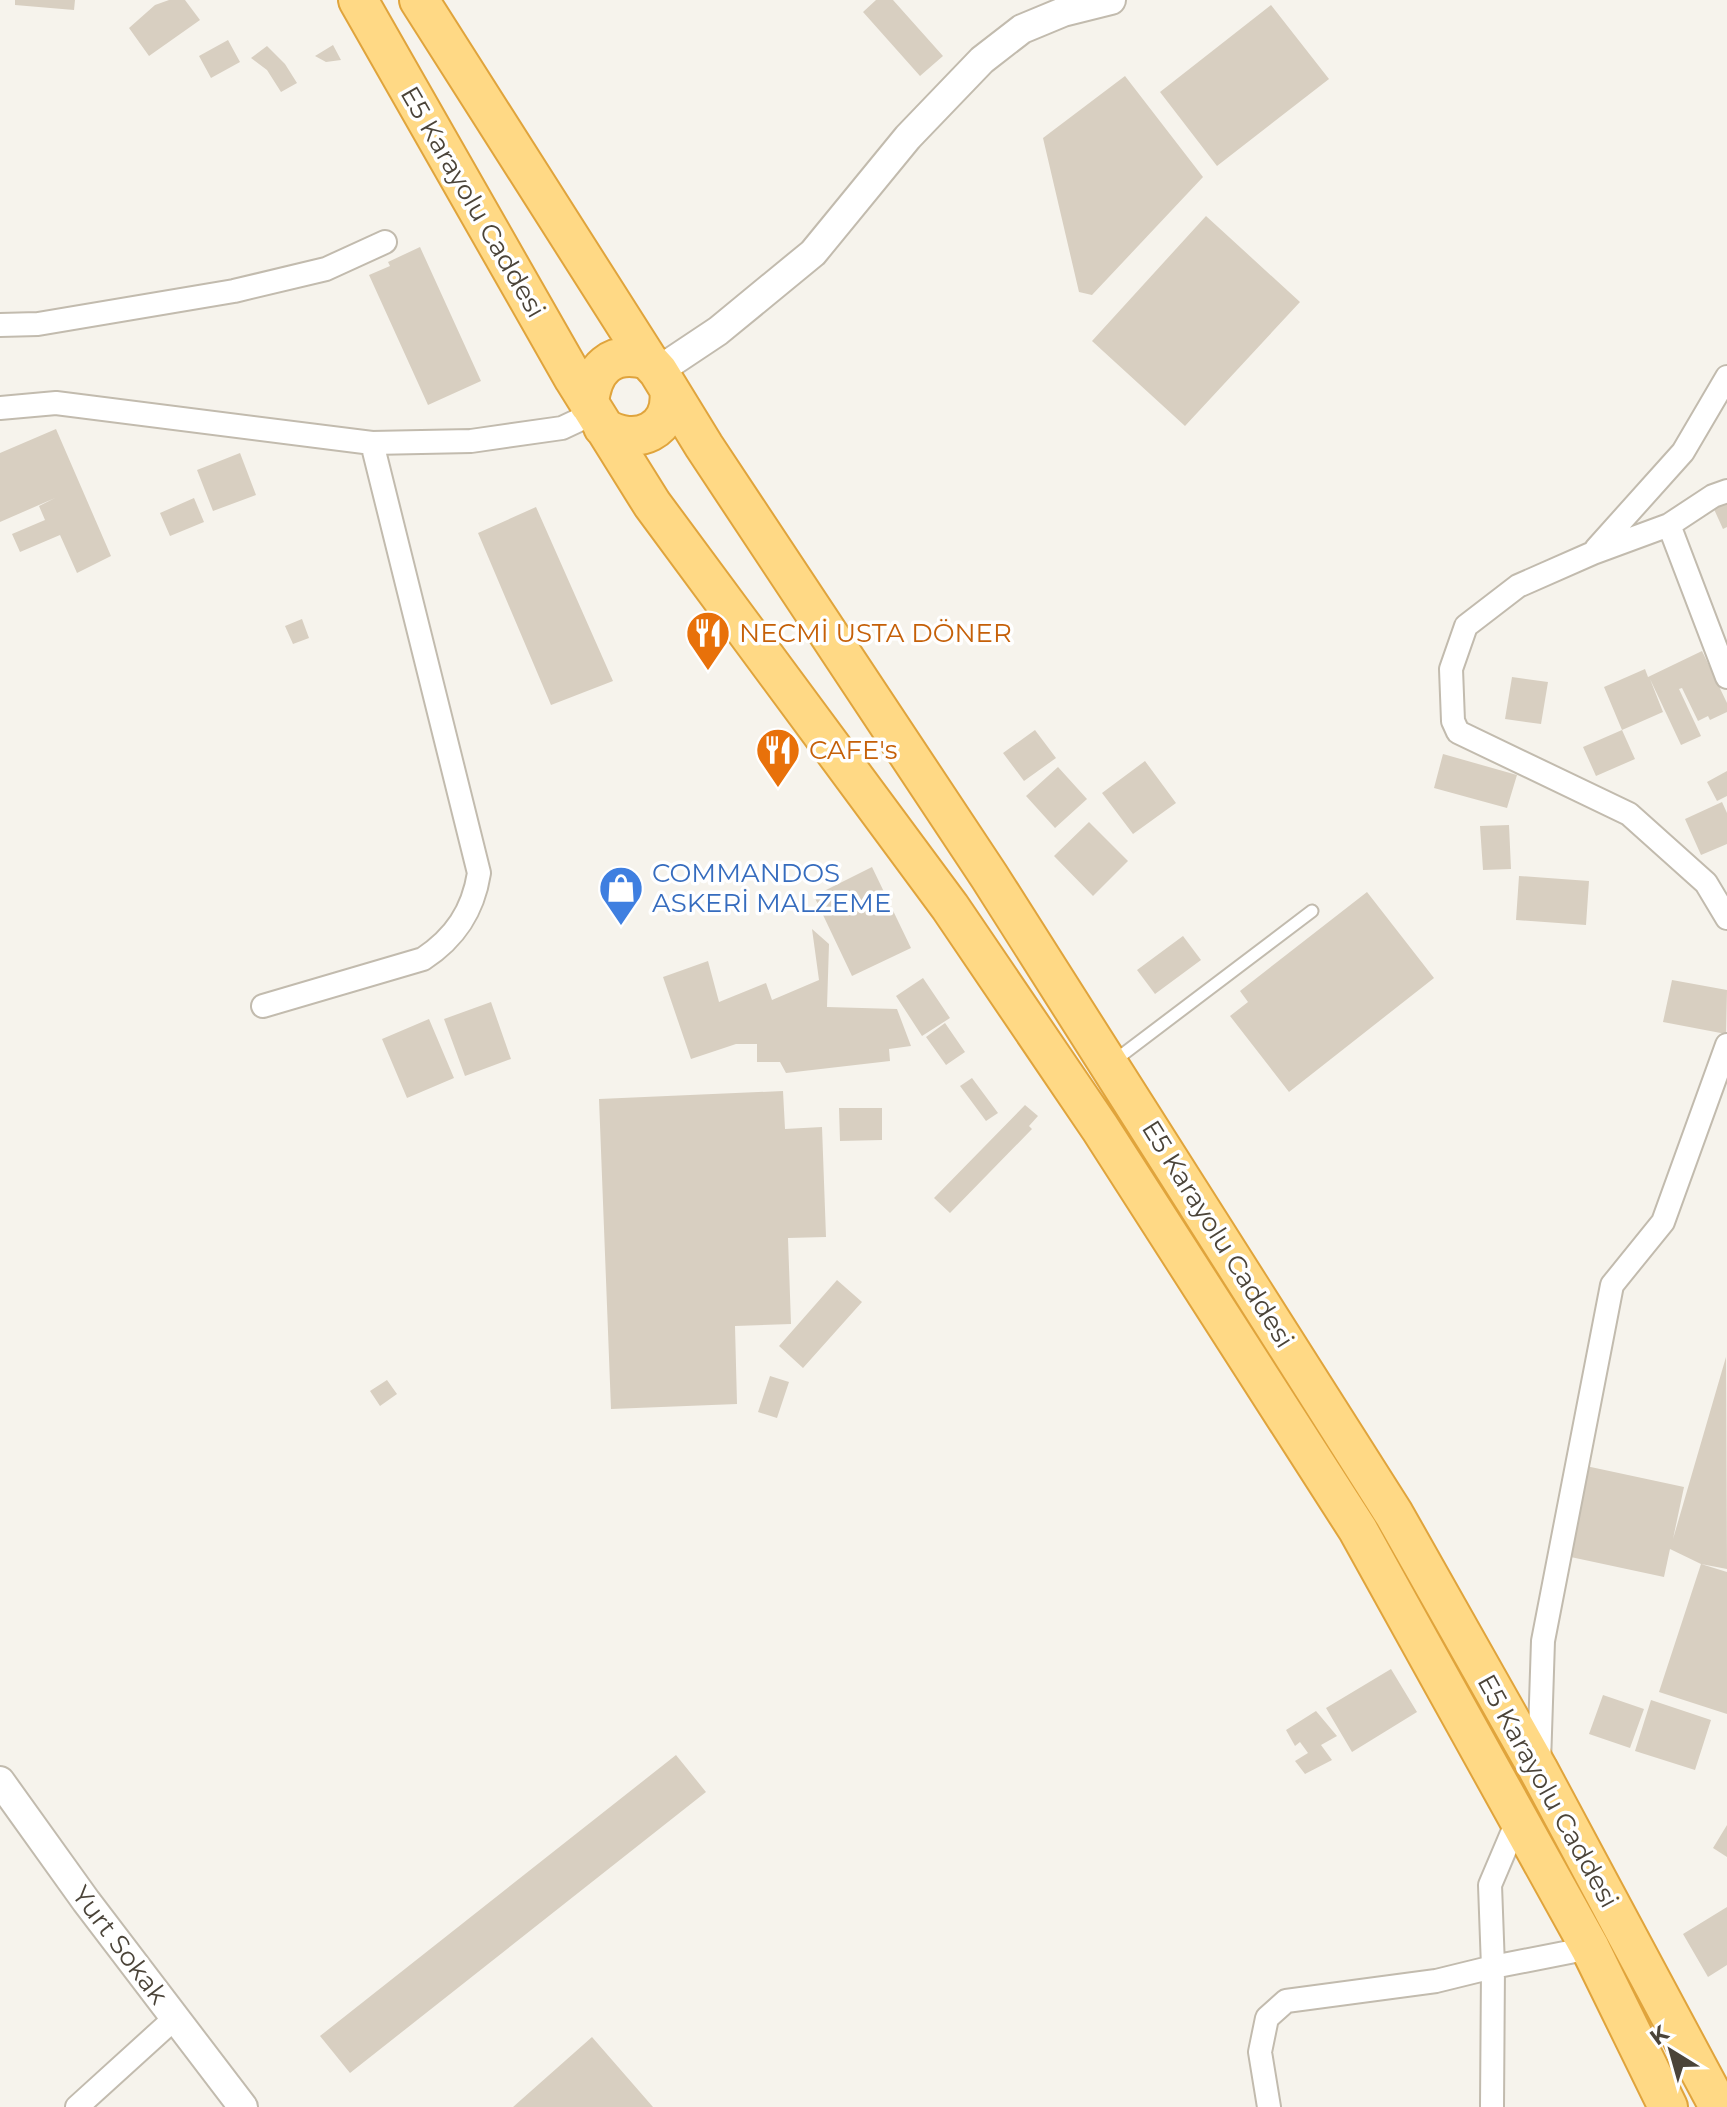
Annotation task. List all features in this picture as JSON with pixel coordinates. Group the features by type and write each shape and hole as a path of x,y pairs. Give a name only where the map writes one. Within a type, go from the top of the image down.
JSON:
{"highway":[{"name":"E5 Karayolu Caddesi","path":"358,0 595,414 652,504 950,907 1100,1128 1358,1530 1590,1948 1668,2107"},
{"name":"E5 Karayolu Caddesi","path":"419,0 658,374 1110,1063 1394,1514 1538,1769 1719,2107"},
{"path":"636,356 658,374 671,402 667,414 650,432 638,437 613,434 595,414 594,379 601,368 611,361 636,356"}],"street":[{"path":"658,374 718,331 813,253 908,137 982,60 1022,29 1063,12 1111,0"},
{"path":"0,325 38,324 234,291 326,269 385,242"},
{"path":"1593,553 1683,452 1727,377"},
{"path":"0,408 56,403 372,443 471,441 562,428 595,414"},
{"path":"263,1006 423,959 437,950 459,927 477,888 479,873 372,443"},
{"path":"1727,491 1713,496 1669,525 1593,553 1518,586 1466,626 1451,669 1453,721 1458,732 1629,814 1706,883 1727,918"},
{"path":"1669,525 1727,677"},
{"path":"1538,1769 1543,1641 1612,1285 1663,1222 1727,1045"},
{"name":"Yurt Sokak","path":"0,1781 86,1901 243,2107"},
{"path":"1492,2107 1490,1885 1518,1819"},
{"path":"1269,2107 1260,2052 1267,2018 1286,2001 1436,1981 1590,1948"},
{"path":"77,2107 175,2018"}],"lane":[{"path":"1110,1063 1312,911"}],"building":[{"path":"15,0 75,0 74,10 15,5"},
{"path":"169,0 185,0 200,20 149,56 129,28 155,5"},
{"path":"876,0 893,0 943,56 920,76 863,12"},
{"path":"1271,5 1329,79 1217,166 1160,92"},
{"path":"228,40 240,62 211,78 199,56"},
{"path":"333,45 341,60 326,62 315,56"},
{"path":"267,46 285,64 297,83 281,92 267,70 251,58"},
{"path":"1125,76 1203,177 1092,295 1079,292 1043,138"},
{"path":"1206,216 1300,302 1185,426 1092,341"},
{"path":"420,247 481,381 428,405 369,275"},
{"path":"56,429 111,556 77,573 60,535 20,552 12,534 45,520 39,506 55,498 0,522 0,453"},
{"path":"240,453 256,495 213,511 197,470"},
{"path":"194,498 204,522 170,536 160,513"},
{"path":"1727,500 1727,527 1723,529 1713,507"},
{"path":"536,507 613,681 551,705 478,533"},
{"path":"302,619 309,638 293,644 285,626"},
{"path":"1702,651 1727,703 1727,712 1710,720 1708,716 1698,721 1682,688 1679,689 1701,736 1681,745 1650,679 1663,712 1622,730 1604,687 1645,669 1648,677"},
{"path":"1512,677 1548,682 1541,724 1505,719"},
{"path":"1035,730 1056,758 1024,781 1003,753"},
{"path":"1622,730 1635,759 1596,776 1583,747"},
{"path":"1443,754 1517,775 1507,808 1434,788"},
{"path":"1145,761 1176,803 1133,834 1102,793"},
{"path":"1058,767 1087,799 1055,828 1026,796"},
{"path":"1727,771 1727,796 1717,801 1707,782"},
{"path":"1722,802 1727,813 1727,844 1701,855 1685,819"},
{"path":"1089,822 1128,861 1093,896 1054,856"},
{"path":"1509,825 1511,869 1483,870 1480,826"},
{"path":"872,867 911,948 852,976 814,896"},
{"path":"1519,876 1589,881 1586,925 1516,920"},
{"path":"1367,892 1434,978 1289,1092 1230,1016 1248,1002 1240,991"},
{"path":"812,929 829,944 827,1007 897,1009 911,1046 889,1049 890,1061 786,1073 780,1062 757,1062 757,1044 736,1044 691,1059 663,977 708,961 719,1002 766,983 772,1000 819,980"},
{"path":"1183,936 1201,960 1155,994 1137,970"},
{"path":"923,978 950,1018 922,1036 896,996"},
{"path":"1672,980 1727,990 1726,1034 1663,1022"},
{"path":"491,1002 511,1059 465,1076 444,1019"},
{"path":"429,1019 454,1078 407,1098 382,1039"},
{"path":"945,1023 965,1052 946,1065 926,1037"},
{"path":"972,1078 998,1113 986,1121 960,1086"},
{"path":"783,1091 785,1129 822,1127 826,1237 788,1238 791,1324 735,1326 737,1404 611,1409 599,1099"},
{"path":"1025,1105 1038,1116 1029,1126 1032,1129 950,1213 934,1198"},
{"path":"839,1108 882,1108 882,1140 840,1141"},
{"path":"837,1280 862,1302 803,1368 779,1346"},
{"path":"1726,1357 1727,1569 1701,1564 1670,1549 1664,1577 1566,1556 1586,1466 1684,1487 1673,1539"},
{"path":"770,1376 789,1382 777,1418 758,1412"},
{"path":"387,1380 397,1394 380,1406 370,1391"},
{"path":"1701,1564 1727,1572 1727,1714 1659,1692"},
{"path":"1391,1669 1417,1712 1352,1752 1326,1708"},
{"path":"1603,1695 1644,1709 1630,1748 1589,1734"},
{"path":"1651,1700 1711,1720 1695,1770 1635,1751"},
{"path":"1316,1711 1337,1736 1321,1745 1332,1760 1305,1774 1295,1761 1308,1753 1300,1742 1295,1746 1286,1730"},
{"path":"676,1755 706,1792 350,2073 320,2036"},
{"path":"1727,1825 1727,1857 1713,1848"},
{"path":"1727,1907 1727,1965 1708,1977 1683,1934"},
{"path":"592,2037 653,2107 513,2107"}],"place":[{"name":"NECMİ USTA DÖNER","path":"708,672"},
{"name":"CAFE's","path":"778,789"},
{"name":"COMMANDOS ASKERİ MALZEME","path":"621,927"}]}
